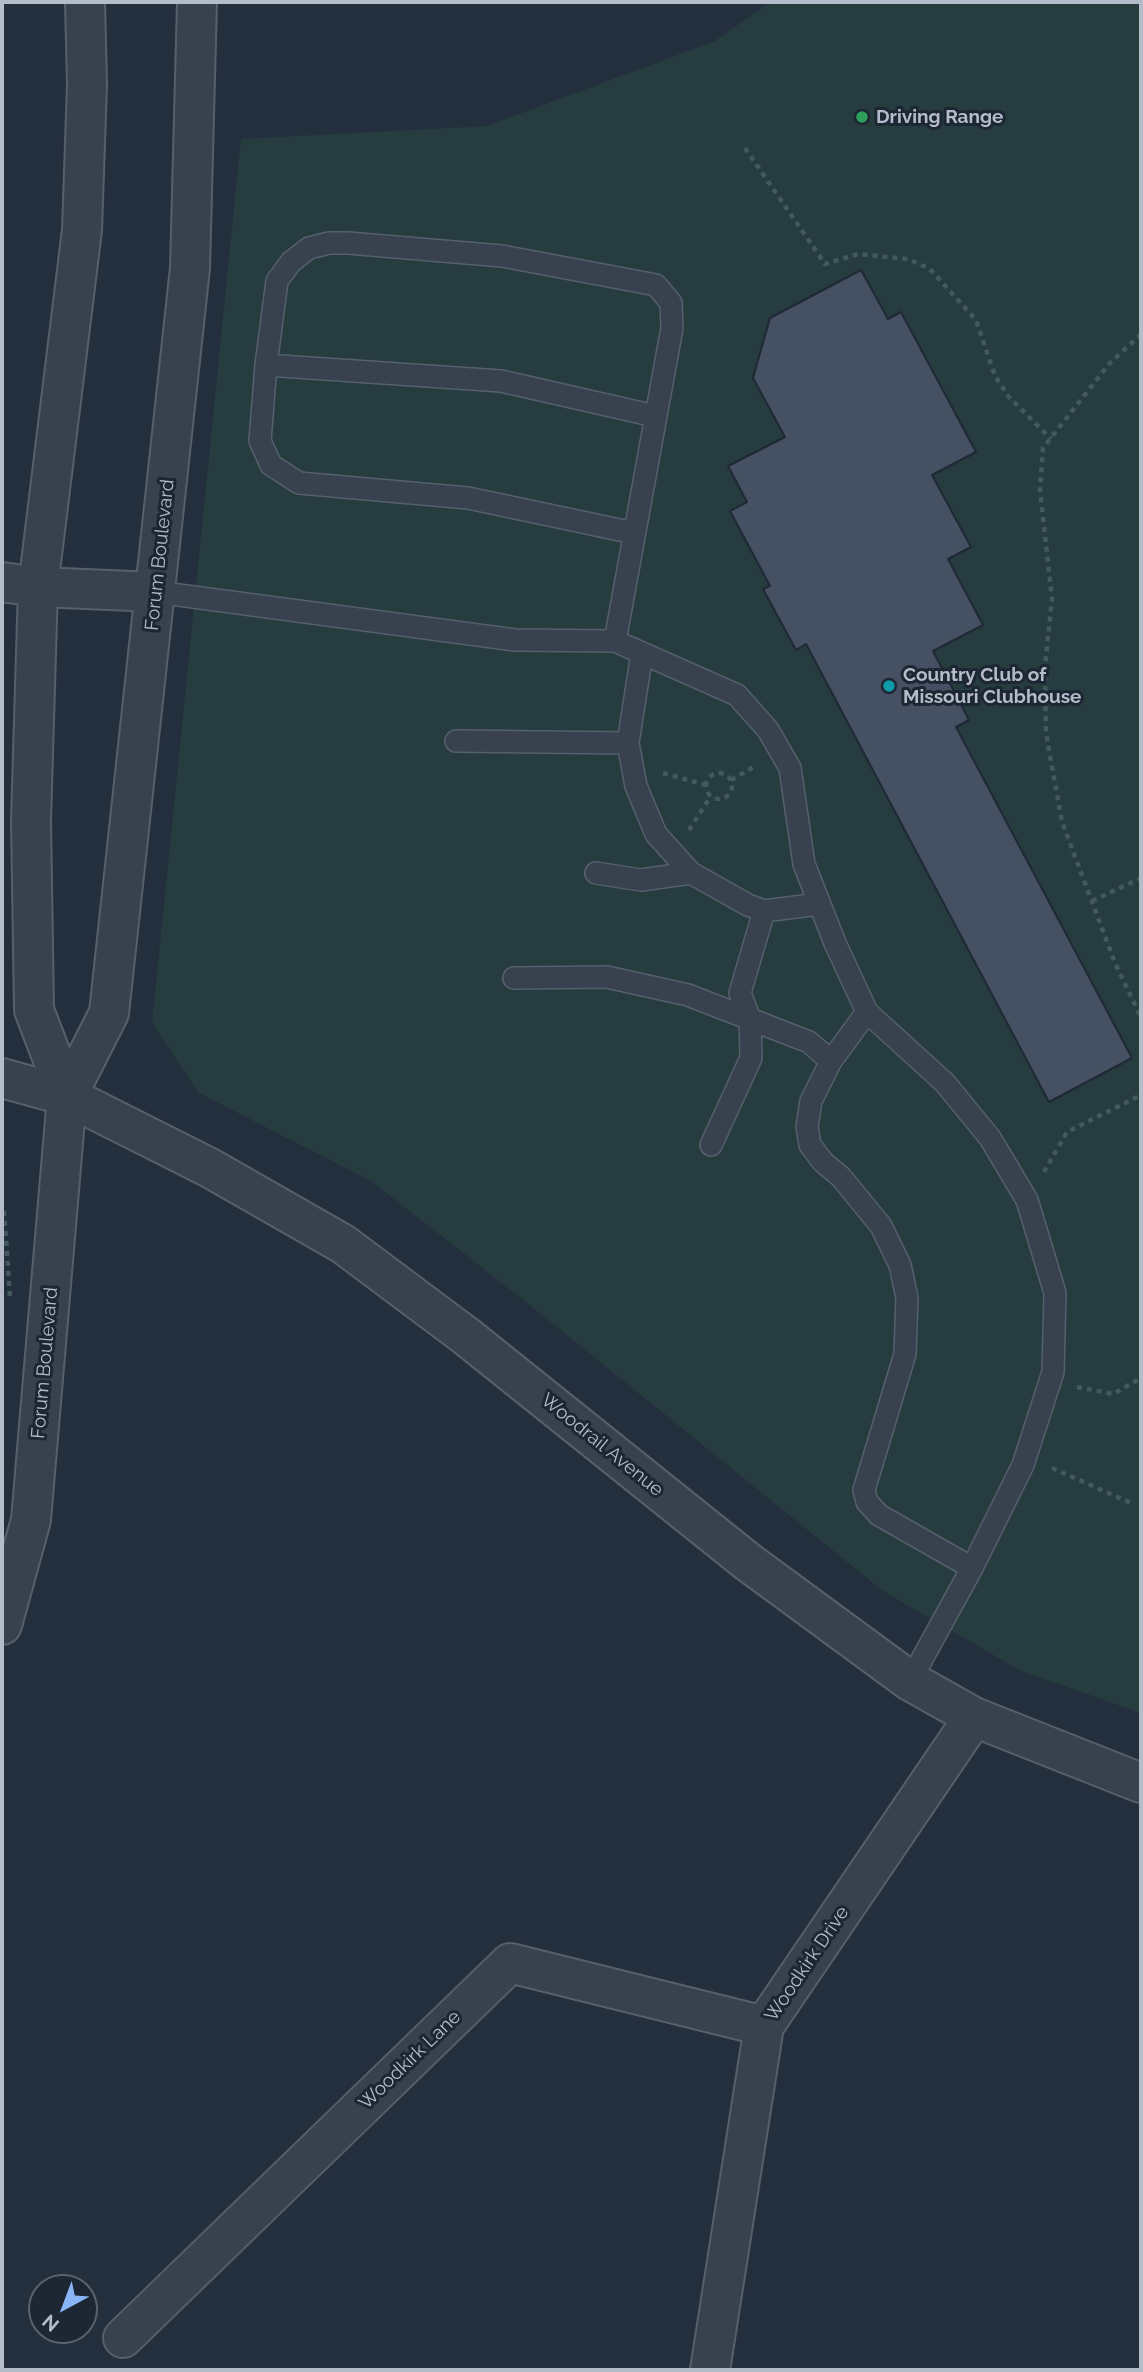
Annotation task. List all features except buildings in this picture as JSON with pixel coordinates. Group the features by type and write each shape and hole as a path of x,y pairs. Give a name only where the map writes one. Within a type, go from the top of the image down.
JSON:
{"street":[{"name":"Forum Boulevard","path":"67,1096 34,1005 30,820 20,584 82,230 87,85 85,2"},
{"name":"Forum Boulevard","path":"2,1625 31,1520 67,1096 109,1013 190,268 197,2"},
{"path":"20,584 156,592"},
{"name":"Woodrail Avenue","path":"2,1079 67,1096 210,1168 343,1244 466,1336 748,1562 910,1681 974,1717 1141,1783"},
{"name":"Woodkirk Drive","path":"710,2370 764,2026 974,1717"},
{"name":"Woodkirk Lane","path":"123,2338 510,1964 764,2026"}],"lane":[{"path":"615,641 672,328 671,303 656,285 502,256 348,243 309,248 291,262 277,281 266,365 260,441 271,465 299,483 468,498 634,533"},
{"path":"266,365 502,382 655,416"},
{"path":"156,592 515,640 615,641 737,695 768,730 790,768 804,864 867,1012 945,1083 990,1138 1027,1200 1055,1293 1051,1378 1026,1457 972,1568 910,1681"},
{"path":"642,653 628,743 636,786 656,834 691,873 764,911 819,904"},
{"path":"456,741 628,743"},
{"path":"596,873 641,880 691,873"},
{"path":"711,1145 751,1058 750,1019 740,993 764,911"},
{"path":"514,978 607,977 688,995 809,1042 831,1061"},
{"path":"867,1012 831,1061 810,1101 807,1127 810,1144 881,1226 900,1265 907,1298 905,1354 864,1490 867,1502 878,1515 972,1568"}],"path":[{"path":"745,148 825,264 858,254 908,259 930,269 976,320 995,376 1009,397 1051,439"},
{"path":"1141,334 1109,363 1043,448 1040,490 1052,599 1045,667 1046,733 1062,822 1115,963 1141,1017"},
{"path":"632,765 706,785"},
{"path":"717,773 725,774 731,780 732,789 727,796 719,799 711,796 706,785 710,777 717,773"},
{"path":"673,853 711,796"},
{"path":"1092,901 1141,878"},
{"path":"1027,1200 1068,1132 1141,1095"},
{"path":"1051,1378 1090,1391 1113,1394 1141,1378"},
{"path":"1026,1457 1131,1503"}],"green space":[{"path":"770,2 1141,2 1141,1713 1021,1671 883,1591 531,1306 371,1181 199,1093 152,1023 241,139 487,126 715,41"}],"place":[{"name":"Driving Range","path":"862,117"},
{"name":"Country Club of Missouri Clubhouse","path":"889,686"}]}
